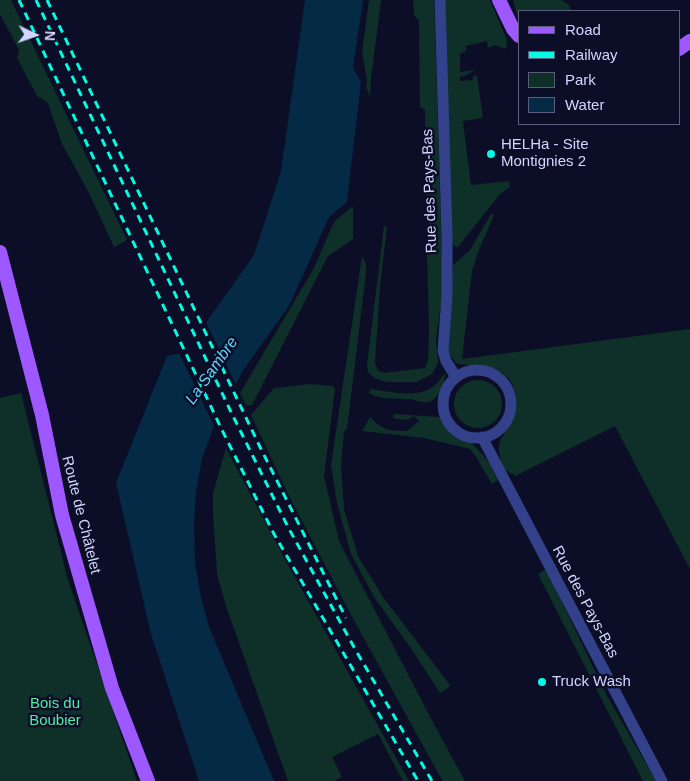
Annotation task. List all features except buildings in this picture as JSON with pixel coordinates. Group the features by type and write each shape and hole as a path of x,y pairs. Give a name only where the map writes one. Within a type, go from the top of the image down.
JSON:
{"main road":[{"path":"500,0 513,29 518,35"},
{"path":"680,48 690,40"},
{"name":"Route de Châtelet","path":"0,252 42,415 62,515 112,688 148,781"}],"street":[{"name":"Rue des Pays-Bas","path":"440,0 447,235 447,296 443,351 446,361 456,377"},
{"path":"477,370 488,372 498,377 508,391 511,407 508,418 502,427 493,434 472,437 461,434 447,419 444,397 448,386 456,377 466,372 477,370"},
{"name":"Rue des Pays-Bas","path":"482,437 662,781"}],"green space":[{"path":"0,0 11,0 127,240 114,247 88,191 62,144 48,103 37,96 17,58 19,50 0,14"},
{"path":"369,0 381,0 370,97 366,87 367,80 362,52"},
{"path":"413,0 434,0 443,289 436,341 438,363 432,374 417,382 387,382 374,378 368,372 367,365 384,226 387,227 380,287 375,363 378,371 384,373 425,368 428,360 427,249 429,227 426,205 425,110 420,107 419,21 414,15"},
{"path":"445,0 490,0 507,40 506,49 495,45 488,48 487,41 466,46 466,51 460,54 460,72 475,70 460,77 460,81 473,80 473,76 477,75 483,118 463,121 471,185 509,181 510,187 500,194 458,247 451,245"},
{"path":"513,0 561,0 568,4 571,10 518,10 518,18"},
{"path":"353,206 353,239 328,256 252,405 246,405 240,393 314,268 334,222"},
{"path":"491,214 494,215 472,271 462,359 690,329 690,569 615,426 515,476 502,466 499,445 512,421 516,409 513,385 500,371 481,366 456,363 448,352 453,265 470,250"},
{"path":"362,256 366,263 366,273 341,465 344,509 358,556 383,597 450,685 440,693 374,597 351,554 337,503 331,465"},
{"path":"445,373 439,392 434,399 428,402 383,398 369,393 370,389 404,393 421,392 435,385"},
{"path":"473,380 483,380 492,384 498,390 502,404 498,418 492,424 483,428 473,428 464,424 458,418 454,409 454,399 458,390 464,384"},
{"path":"310,384 333,386 335,389 324,476 339,541 465,781 443,781 438,773 350,613 290,498 251,415 274,388"},
{"name":"Bois du Boubier","path":"21,393 68,580 137,781 0,781 0,398"},
{"path":"394,414 439,417 456,437 472,443 489,462 498,480 492,484 470,449 424,438 362,431 370,417 378,425 395,431 407,431 419,421 414,416 407,420 393,418"},
{"path":"226,448 283,556 409,781 403,781 378,734 332,757 342,777 334,781 288,781 226,606 217,574 213,493"},
{"path":"546,569 607,696 656,781 643,781 538,574"}],"water":[{"name":"La Sambre","path":"305,0 363,0 353,68 361,82 347,202 329,217 289,306 244,369 213,428 202,459 196,492 194,526 195,562 200,593 209,627 274,781 199,781 151,634 116,483 167,356 185,352 254,255 281,171"}],"pier":[{"path":"205,320 237,387 215,428 178,351 183,350"}],"railway":[{"path":"19,0 222,430 274,534 418,781"},
{"path":"36,0 231,412 288,527 355,649 432,781"},
{"path":"47,0 260,447 346,618"}],"place":[{"name":"HELHa - Site Montignies 2","path":"491,154"},
{"name":"Truck Wash","path":"542,682"}]}
